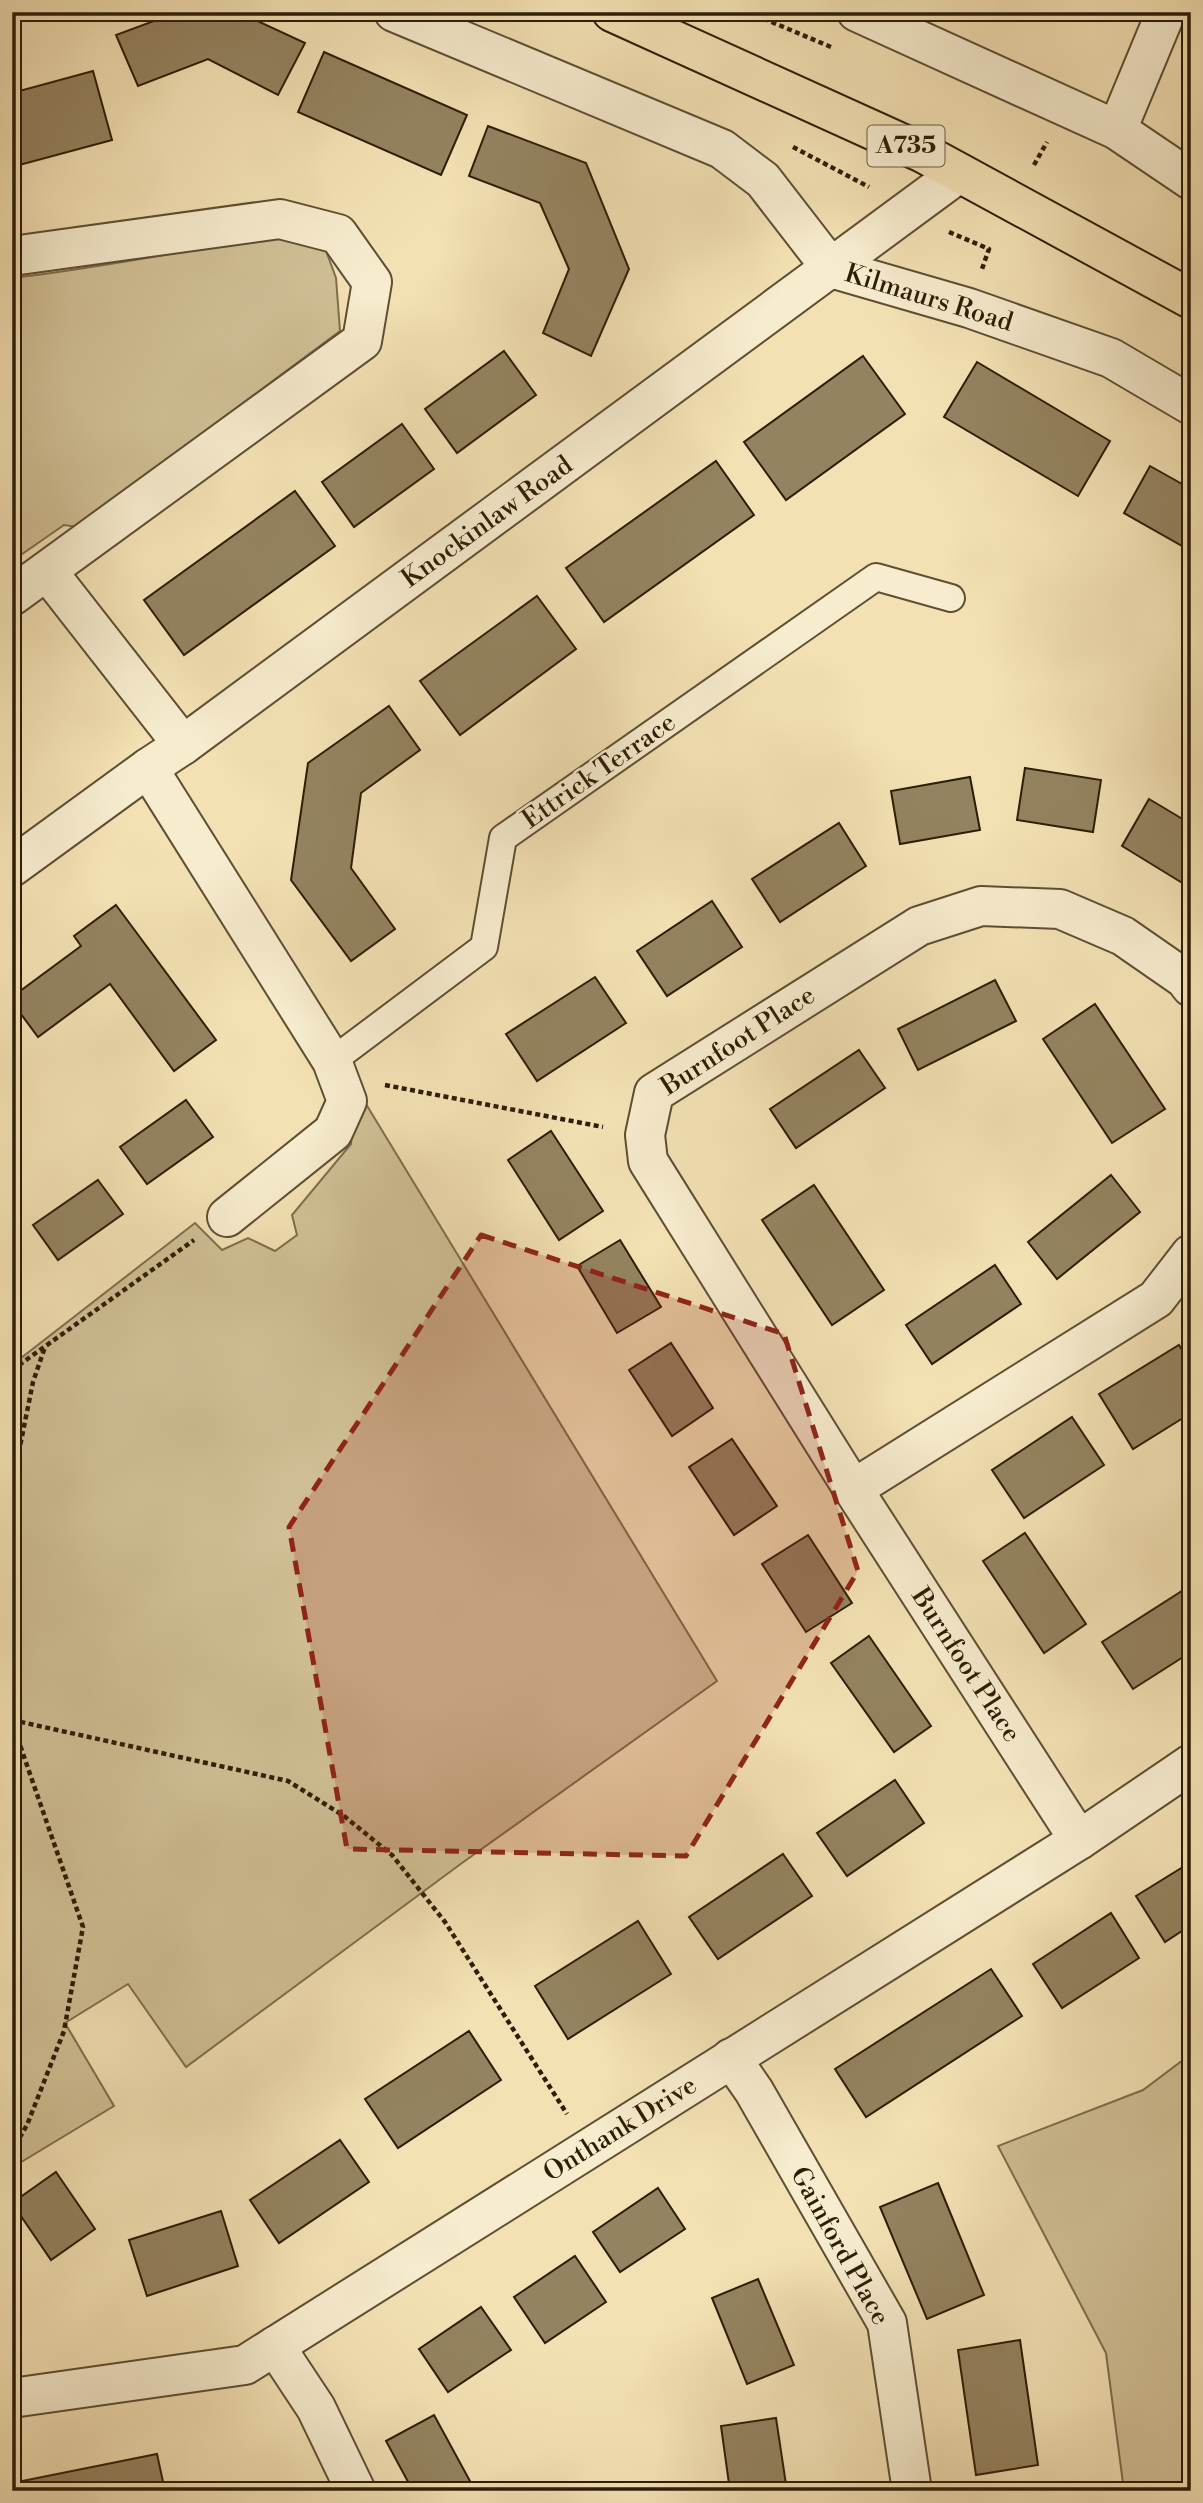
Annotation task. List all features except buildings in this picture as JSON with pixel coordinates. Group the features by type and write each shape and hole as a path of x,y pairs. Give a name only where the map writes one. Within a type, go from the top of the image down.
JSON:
{"main road":[{"name":"A735","path":"612,12 923,153 1191,299"}],"street":[{"name":"Kilmaurs Road","path":"394,12 722,149 763,180 831,268 969,308 1111,358 1191,405"},
{"path":"856,12 1117,130 1191,180"},
{"path":"1117,130 1166,12"},
{"name":"Knockinlaw Road","path":"12,867 183,745 959,173"},
{"path":"12,256 280,219 338,234 372,282 362,341 12,596"},
{"path":"47,570 183,745"},
{"path":"148,768 336,1069 347,1101 333,1132 226,1217"},
{"name":"Burnfoot Place","path":"1079,1840 853,1489 648,1161 645,1135 654,1093 919,926 981,906 1060,909 1123,936 1185,979 1191,987"},
{"path":"853,1489 1156,1299 1191,1254"},
{"name":"Onthank Drive","path":"12,2398 245,2365 1079,1840 1191,1764"},
{"name":"Gainford Place","path":"731,2058 754,2091 887,2323 912,2491"},
{"path":"275,2346 316,2408 356,2491"}],"lane":[{"name":"Ettrick Terrace","path":"336,1069 484,947 503,838 876,576 951,598"}],"path":[{"path":"12,19 34,12"},
{"path":"336,1069 645,1135"},
{"path":"12,1370 226,1217"},
{"path":"12,1486 33,1382 45,1346"},
{"path":"12,1721 288,1781 344,1816 392,1854 445,1922 589,2149"},
{"path":"12,1721 83,1927 64,2031 27,2125 12,2151"}],"highlighted area":[{"path":"481,1235 784,1334 858,1571 686,1856 347,1849 289,1527"}],"shaded area":[{"path":"302,235 325,248 336,278 340,331 77,527 64,525 12,561 12,278"},
{"path":"355,1086 717,1681 462,1863 186,2067 128,1984 65,2023 114,2106 18,2164 12,2155 12,1365 195,1223 222,1250 248,1238 275,1251 297,1235 292,1215 351,1144"},
{"path":"1191,2054 1191,2491 1124,2491 1106,2353 998,2146 1143,2090"}]}
